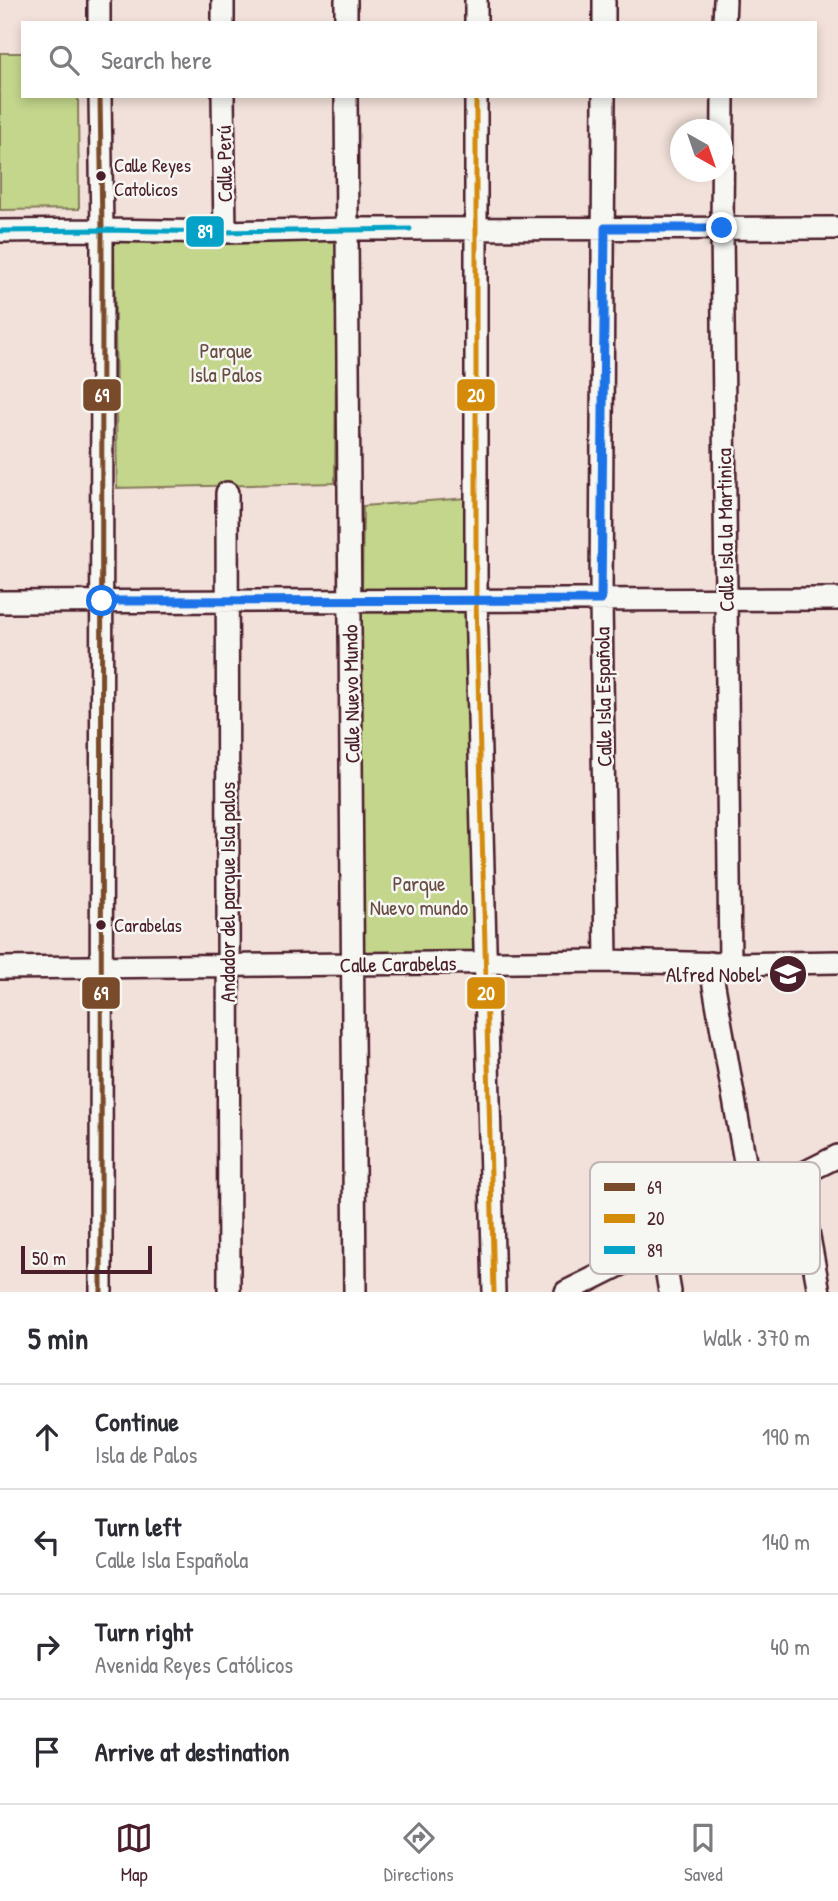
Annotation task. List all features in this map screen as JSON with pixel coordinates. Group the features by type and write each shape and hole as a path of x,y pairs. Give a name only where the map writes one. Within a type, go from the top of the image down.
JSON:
{"street":[{"path":"99,0 99,21"},
{"path":"223,0 223,21"},
{"path":"346,0 346,21"},
{"path":"476,0 476,21"},
{"path":"604,0 604,21"},
{"path":"724,21 725,0"},
{"path":"100,98 101,1292"},
{"name":"Calle Perú","path":"223,98 225,232"},
{"name":"Calle Nuevo Mundo","path":"346,98 355,1292"},
{"path":"476,98 475,600 494,1292"},
{"name":"Calle Isla Española","path":"604,98 601,600 606,961"},
{"name":"Calle Isla la Martinica","path":"723,98 726,599 720,963 746,1162"},
{"path":"0,231 838,228"},
{"name":"Andador del parque Isla palos","path":"227,493 229,1292"},
{"path":"0,602 838,598"},
{"name":"Calle Carabelas","path":"0,968 606,961 838,962"},
{"path":"820,1165 838,1156"},
{"path":"566,1292 603,1274"},
{"path":"667,1274 670,1292"},
{"path":"816,1274 819,1292"}],"green space":[{"path":"0,53 21,53 21,98 78,98 79,209 0,210"},
{"name":"Parque Isla Palos","path":"337,240 335,483 117,488 114,242"},
{"path":"467,498 467,589 362,589 363,506"},
{"name":"Parque Nuevo mundo","path":"467,610 475,954 364,956 361,612"}],"transit line":[{"name":"69","path":"100,98 101,1292"},
{"name":"20","path":"476,98 476,600 494,1292"},
{"name":"89","path":"0,231 410,229"}],"place":[{"name":"Calle Reyes Catolicos","path":"101,176"},
{"name":"Carabelas","path":"101,925"},
{"name":"Alfred Nobel","path":"788,974"}],"route":[{"path":"102,601 601,600 605,228 722,228"}]}
